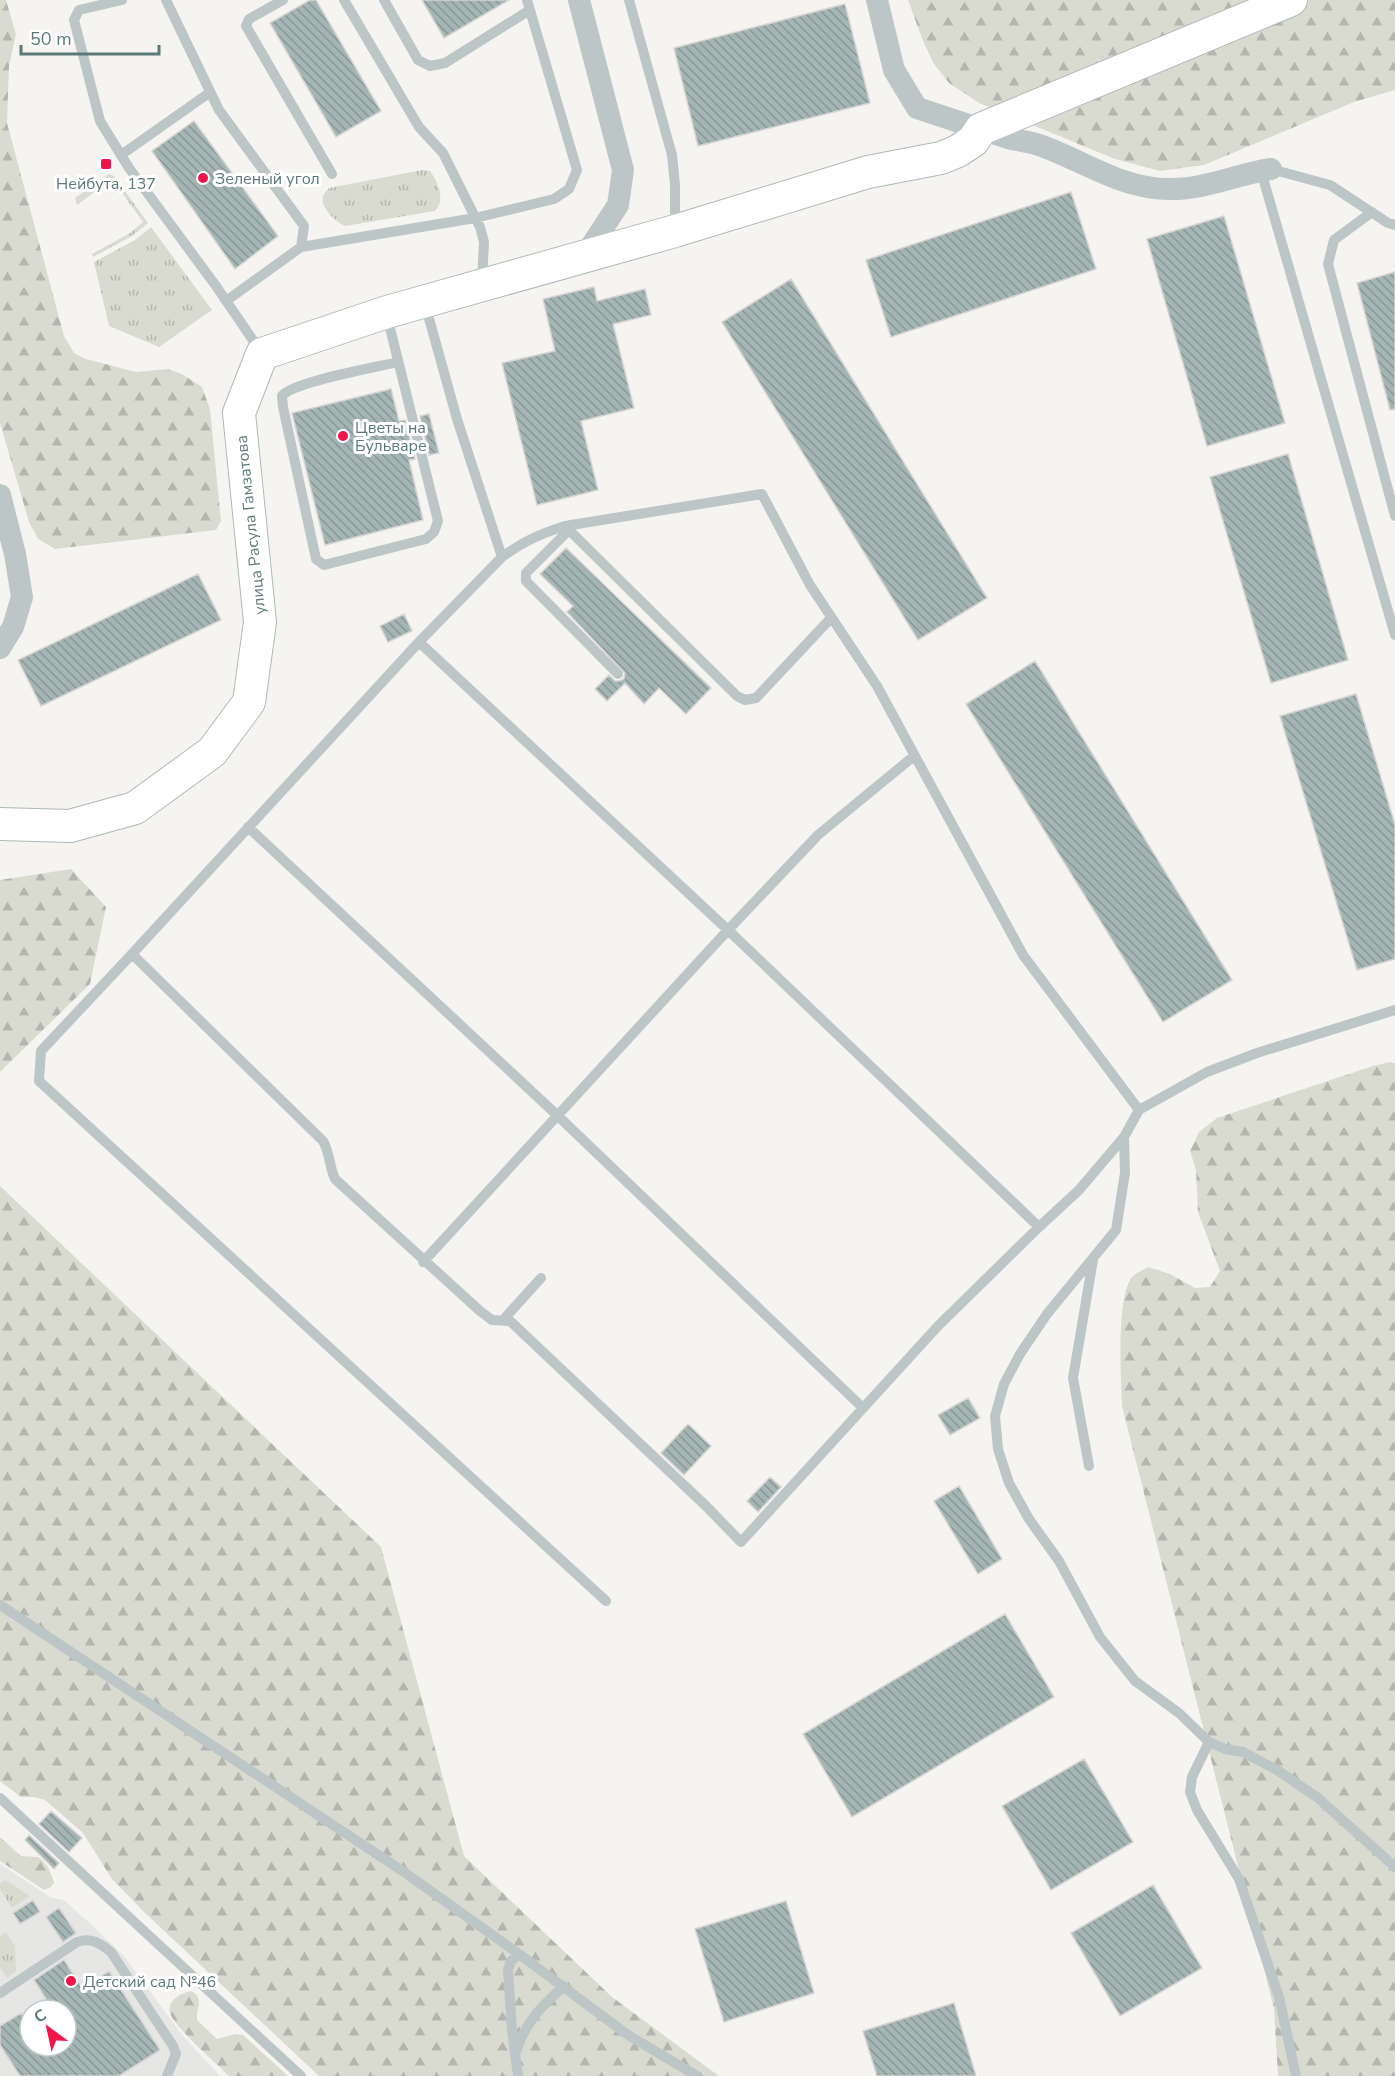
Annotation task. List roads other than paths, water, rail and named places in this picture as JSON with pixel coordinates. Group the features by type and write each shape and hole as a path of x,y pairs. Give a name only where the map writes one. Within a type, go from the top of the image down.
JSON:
{"main road":[{"path":"262,354 387,312 675,231 868,172 941,158 973,141 981,129 1291,0"},
{"name":"улица Расула Гамзатова","path":"0,824 70,826 135,808 212,752 249,702 260,622 238,413 262,354"}],"street":[{"path":"579,0 623,170 618,205 584,257"},
{"path":"877,0 894,70 917,108 1011,139 1036,144 1074,158 1106,176 1142,186 1172,189 1203,186 1266,170"},
{"path":"0,495 15,554 22,597 13,627 0,648"}],"lane":[{"path":"122,0 80,10 74,20 100,122 262,354"},
{"path":"166,0 219,110 304,226 301,247"},
{"path":"283,0 249,19 246,26 332,174"},
{"path":"344,0 419,127 443,153 475,218 484,242 482,285"},
{"path":"226,301 301,247 475,218 554,199 569,189 577,170 529,5 445,63 430,66 418,60 384,0"},
{"path":"629,0 672,155 675,185 675,231"},
{"path":"121,155 209,93"},
{"path":"1395,225 1330,185 1266,170 1395,635"},
{"path":"1372,212 1334,240 1328,264 1395,516"},
{"path":"424,301 457,419 502,557"},
{"path":"387,312 438,521 434,532 426,539 324,565 316,559 282,396 289,389 398,362"},
{"path":"606,1601 39,1080 41,1051 419,642 502,557 520,543 534,536 567,528 762,494 810,585 878,686 1023,956 1139,1110"},
{"path":"567,528 737,696 745,700 756,698 831,618"},
{"path":"567,528 526,573 526,581 618,674"},
{"path":"419,642 728,930 1039,1227"},
{"path":"423,1262 818,835 914,756"},
{"path":"248,827 558,1116 863,1408"},
{"path":"132,954 323,1141 329,1152 329,1167 335,1179 423,1262 480,1311 492,1320 510,1321 706,1506 741,1542 938,1326 1079,1190 1124,1137 1139,1110 1207,1072 1266,1050 1395,1010"},
{"path":"1124,1137 1125,1173 1116,1230 1047,1314 1020,1354 1004,1384 996,1416 998,1449 1009,1484 1029,1519 1059,1561 1100,1636 1135,1681 1179,1713 1209,1742 1225,1749 1243,1752 1277,1770 1318,1798 1395,1867"},
{"path":"1089,1466 1073,1378 1094,1257"},
{"path":"502,1320 541,1278"},
{"path":"0,1605 404,1872 564,1986 628,2035 697,2076"},
{"path":"1209,1742 1192,1776 1190,1792 1197,1810 1239,1879 1280,1997 1296,2076"},
{"path":"0,1798 302,2076"},
{"path":"0,1993 77,1942 89,1939 100,1943 111,1952 173,2046 176,2054 167,2076"},
{"path":"518,2076 508,1970 511,1961 519,1954"},
{"path":"515,2056 523,2031 543,2006 564,1986"}],"place":[{"name":"Нейбута, 137","path":"106,164"},
{"name":"Зеленый угол","path":"203,178"},
{"name":"Цветы на Бульваре","path":"343,436"},
{"name":"Детский сад №46","path":"71,1981"}]}
